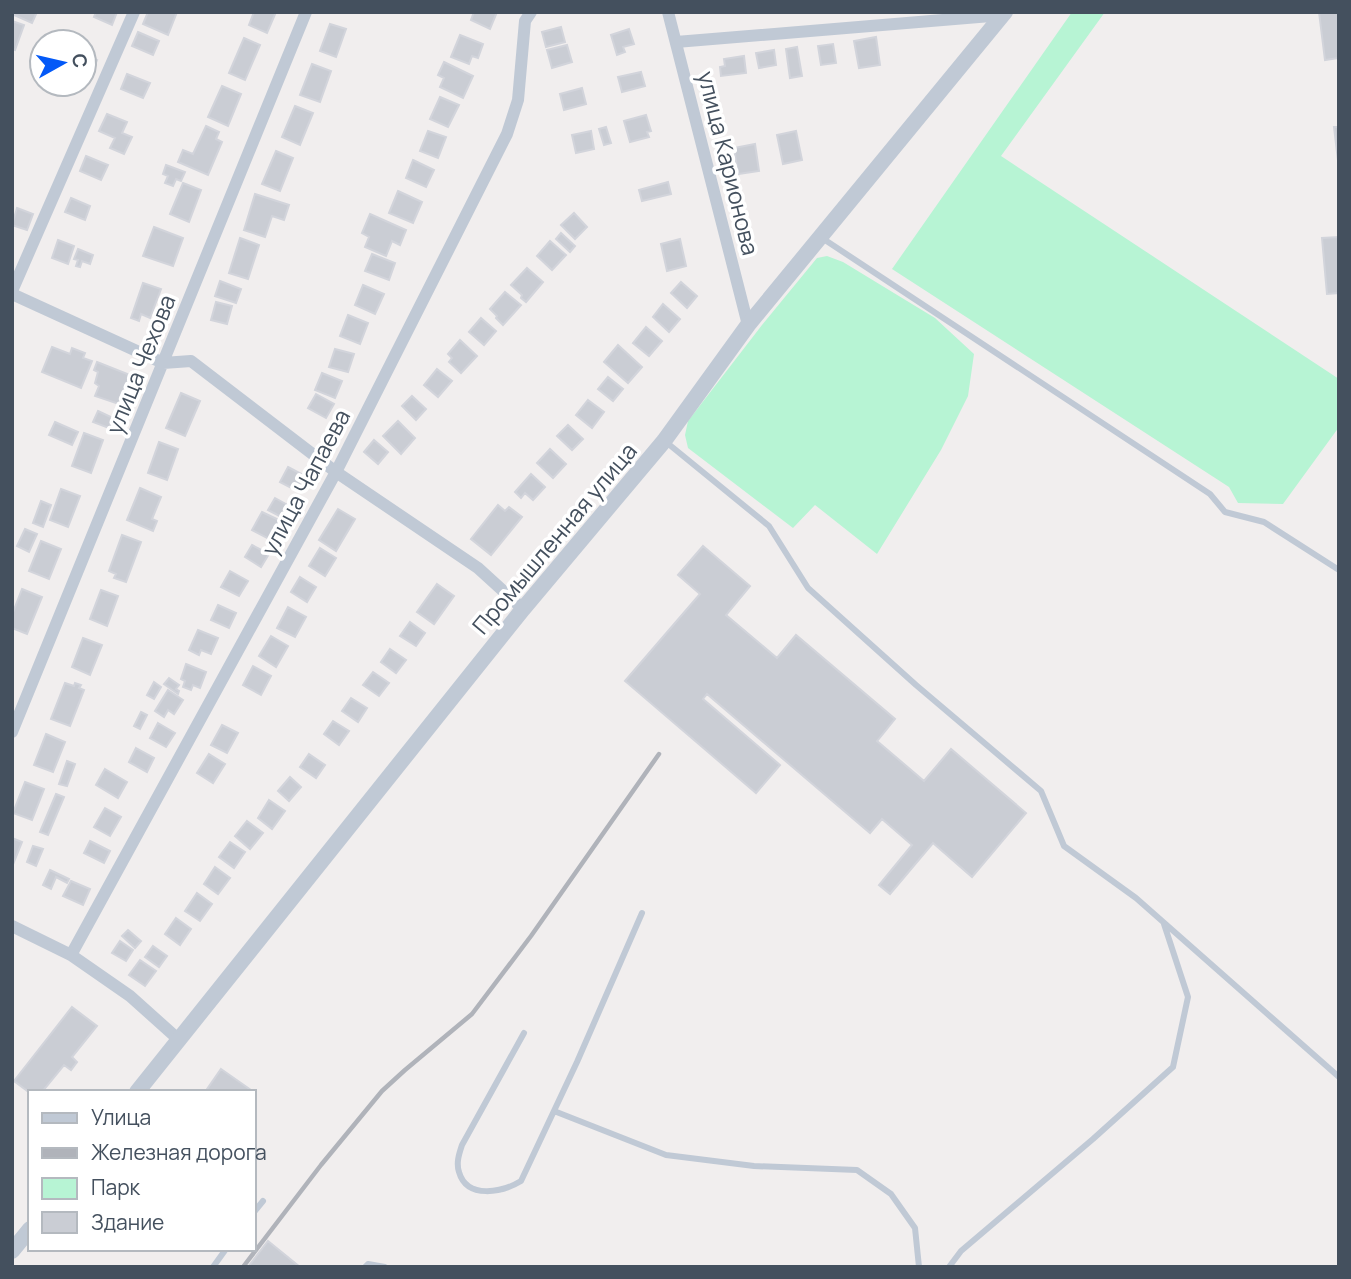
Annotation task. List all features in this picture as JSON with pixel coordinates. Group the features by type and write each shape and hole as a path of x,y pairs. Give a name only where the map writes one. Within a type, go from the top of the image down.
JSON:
{"street":[{"path":"134,12 12,293 163,363 191,361 336,472 478,568 523,609"},
{"name":"улица Чехова","path":"12,732 306,12"},
{"name":"улица Чапаева","path":"71,955 336,472 506,134 518,100 525,21 530,12"},
{"name":"улица Карионова","path":"668,12 748,325"},
{"path":"676,41 1004,14"},
{"name":"Промышленная улица","path":"139,1090 523,609 664,441 748,325 1004,14"},
{"path":"12,926 71,955 130,996 178,1039"},
{"path":"12,1251 28,1231"}],"lane":[{"path":"821,237 1210,494 1225,512 1264,522 1339,570"},
{"path":"664,441 769,526 808,588 916,685 1041,791 1064,846 1136,898 1339,1077"},
{"path":"524,1033 462,1145 458,1160 459,1173 466,1183 482,1192 511,1187 521,1181 642,913"},
{"path":"949,1267 961,1251 1173,1067 1188,997 1163,922"},
{"path":"554,1111 666,1155 754,1166 857,1170 891,1194 915,1228 919,1267"},
{"path":"256,1210 263,1201"},
{"path":"213,1267 225,1251"},
{"path":"365,1267 368,1264 385,1267"}],"green space":[{"path":"1072,12 1105,12 1001,156 1339,379 1339,427 1283,504 1238,503 1229,487 892,269"},
{"path":"827,256 843,262 935,318 974,354 968,396 941,450 877,554 815,505 793,528 688,448 685,435 688,421 762,325 817,258"}],"building":[{"path":"12,12 37,12 32,23"},
{"path":"96,12 117,12 112,25 94,17"},
{"path":"148,12 177,12 168,35 143,24"},
{"path":"254,12 276,12 267,33 249,25"},
{"path":"474,12 497,12 490,29 471,20"},
{"path":"1319,12 1339,12 1339,58 1325,60"},
{"path":"12,21 24,25 15,50 12,49"},
{"path":"330,24 346,29 336,57 320,51"},
{"path":"561,27 565,42 546,47 542,32"},
{"path":"629,29 634,44 623,47 625,52 617,55 611,35"},
{"path":"138,32 159,41 153,55 132,46"},
{"path":"460,35 483,44 478,58 472,56 469,64 451,57"},
{"path":"876,37 880,65 859,68 854,41"},
{"path":"244,38 260,45 245,80 229,73"},
{"path":"833,44 836,63 821,65 818,46"},
{"path":"567,45 572,62 552,68 547,50"},
{"path":"797,47 802,76 790,78 786,49"},
{"path":"774,50 776,65 759,68 756,53"},
{"path":"744,56 746,73 721,76 720,67 725,66 724,59"},
{"path":"444,62 473,76 463,98 440,87 444,78 438,75"},
{"path":"312,64 331,71 320,102 300,95"},
{"path":"641,72 645,86 622,92 618,77"},
{"path":"127,74 150,83 143,98 121,89"},
{"path":"222,86 241,94 228,126 208,117"},
{"path":"582,88 586,104 564,110 560,94"},
{"path":"440,97 459,105 448,127 430,119"},
{"path":"295,106 313,113 300,145 282,137"},
{"path":"107,114 127,122 122,133 132,137 124,154 110,148 115,138 99,131"},
{"path":"646,115 651,131 647,132 649,137 630,142 624,121"},
{"path":"206,126 219,132 216,139 222,142 208,175 178,162 183,150 193,154"},
{"path":"606,127 611,143 604,145 599,129"},
{"path":"1334,127 1339,127 1339,169"},
{"path":"428,131 446,137 438,158 420,151"},
{"path":"591,131 594,149 576,153 572,135"},
{"path":"796,131 802,160 783,164 777,135"},
{"path":"755,144 759,171 738,174 734,148"},
{"path":"276,151 293,158 280,191 262,184"},
{"path":"86,156 108,165 101,180 80,171"},
{"path":"413,160 434,170 426,187 406,178"},
{"path":"166,165 185,172 181,181 176,179 173,186 165,183 168,176 163,174"},
{"path":"668,182 671,194 642,201 639,190"},
{"path":"183,183 201,190 189,222 170,214"},
{"path":"398,191 422,202 413,223 389,213"},
{"path":"255,194 289,205 284,220 272,216 265,237 244,230"},
{"path":"71,198 90,206 85,220 65,212"},
{"path":"17,208 33,214 27,230 12,225"},
{"path":"574,213 587,227 575,239 561,225"},
{"path":"370,214 406,230 400,245 392,241 386,256 365,247 369,237 362,233"},
{"path":"154,227 183,238 173,266 143,256"},
{"path":"561,233 575,246 570,252 556,239"},
{"path":"1339,237 1339,293 1327,294 1322,238"},
{"path":"240,238 259,245 248,279 229,273"},
{"path":"680,239 686,266 667,271 661,244"},
{"path":"58,240 74,246 68,264 52,258"},
{"path":"550,241 566,255 552,270 537,256"},
{"path":"78,249 93,255 90,264 82,261 80,267 76,266 78,260 74,259"},
{"path":"372,254 395,263 389,280 365,271"},
{"path":"527,268 543,282 526,302 511,285"},
{"path":"220,281 241,289 236,303 215,296"},
{"path":"681,282 697,296 687,308 671,293"},
{"path":"143,283 161,289 150,318 141,314 139,321 131,318"},
{"path":"363,285 384,294 375,314 355,305"},
{"path":"505,292 521,305 503,325 490,309"},
{"path":"216,302 232,306 227,324 211,320"},
{"path":"663,304 680,319 669,332 653,317"},
{"path":"348,315 368,323 360,344 340,336"},
{"path":"481,318 496,331 484,345 469,332"},
{"path":"646,327 662,341 649,356 633,343"},
{"path":"460,340 477,356 461,373 449,362 452,358 448,354"},
{"path":"618,345 642,367 628,383 604,362"},
{"path":"52,347 70,354 72,348 85,353 83,358 92,361 81,388 42,372"},
{"path":"335,349 354,354 348,372 329,367"},
{"path":"97,362 130,375 119,404 95,396 99,386 95,383 98,372 94,370"},
{"path":"437,369 452,381 438,397 424,385"},
{"path":"322,373 342,381 335,398 315,390"},
{"path":"608,377 623,389 613,401 598,389"},
{"path":"181,393 200,401 185,436 166,428"},
{"path":"316,394 334,404 326,418 308,408"},
{"path":"412,396 426,409 416,420 402,406"},
{"path":"588,400 604,412 592,428 576,415"},
{"path":"98,411 113,418 109,428 93,422"},
{"path":"398,421 415,438 401,454 383,436"},
{"path":"55,422 78,432 72,445 49,435"},
{"path":"568,425 583,439 572,450 557,436"},
{"path":"84,433 103,440 91,473 72,466"},
{"path":"374,440 388,452 378,464 364,452"},
{"path":"159,442 178,449 167,480 148,473"},
{"path":"550,449 566,464 553,478 537,463"},
{"path":"288,467 305,476 297,491 280,482"},
{"path":"531,474 545,487 533,500 525,493 521,498 515,492"},
{"path":"140,488 161,497 152,519 157,521 153,531 127,520"},
{"path":"61,489 80,496 68,527 50,520"},
{"path":"275,498 291,507 285,519 268,510"},
{"path":"41,501 51,505 43,527 33,523"},
{"path":"498,505 505,511 509,507 522,517 491,555 471,539"},
{"path":"338,509 355,519 336,551 319,540"},
{"path":"262,512 281,521 271,540 252,530"},
{"path":"25,529 37,534 29,552 17,546"},
{"path":"122,535 141,542 126,582 114,578 116,574 109,571"},
{"path":"41,541 61,549 49,579 29,571"},
{"path":"252,545 269,554 261,567 245,557"},
{"path":"703,546 750,586 726,615 777,658 796,635 895,719 877,741 924,781 951,749 1026,813 972,877 933,843 890,894 879,885 912,845 882,819 870,833 707,694 703,699 780,765 756,793 625,681 700,594 678,575"},
{"path":"320,548 336,558 325,576 309,566"},
{"path":"230,571 248,581 239,596 221,587"},
{"path":"300,577 316,587 307,602 291,592"},
{"path":"437,584 454,596 434,624 417,612"},
{"path":"22,589 42,597 27,634 12,628 12,615"},
{"path":"101,590 118,596 107,626 90,619"},
{"path":"218,605 236,613 229,628 211,620"},
{"path":"288,607 306,617 295,637 277,628"},
{"path":"410,622 425,633 416,646 400,636"},
{"path":"198,630 218,638 211,654 201,650 199,655 189,650"},
{"path":"271,636 288,646 276,667 259,656"},
{"path":"83,638 102,645 90,675 72,667"},
{"path":"390,649 406,660 396,673 381,662"},
{"path":"186,664 206,672 200,688 193,685 191,690 183,687 185,681 181,679"},
{"path":"253,666 271,676 261,695 243,685"},
{"path":"373,672 389,683 379,696 363,685"},
{"path":"169,678 179,685 176,689 178,694 164,684"},
{"path":"154,682 161,687 154,699 147,695"},
{"path":"65,683 81,685 79,688 84,690 70,726 51,719"},
{"path":"168,690 183,700 174,714 168,710 164,717 155,711"},
{"path":"351,698 367,708 358,722 342,711"},
{"path":"141,712 147,715 140,729 134,726"},
{"path":"333,721 349,731 339,745 324,734"},
{"path":"158,723 175,733 166,747 150,738"},
{"path":"222,725 238,733 227,753 211,745"},
{"path":"46,734 65,742 53,772 34,765"},
{"path":"136,748 154,758 147,772 129,762"},
{"path":"209,754 225,764 213,783 197,773"},
{"path":"309,754 325,765 316,778 300,767"},
{"path":"67,761 75,764 67,786 59,784"},
{"path":"105,769 127,782 118,798 96,785"},
{"path":"290,777 301,787 289,801 278,791"},
{"path":"25,782 44,789 32,820 13,813"},
{"path":"56,794 64,797 48,835 40,832"},
{"path":"269,800 285,811 272,829 258,818"},
{"path":"105,808 121,817 110,836 94,827"},
{"path":"247,821 263,833 250,849 235,836"},
{"path":"12,838 22,842 12,867"},
{"path":"90,841 110,851 104,863 84,853"},
{"path":"230,842 245,852 234,868 219,857"},
{"path":"33,846 43,849 36,866 27,862"},
{"path":"215,867 230,878 218,894 204,884"},
{"path":"50,870 69,879 67,883 56,877 51,889 43,885"},
{"path":"71,881 90,889 83,905 63,896"},
{"path":"197,893 212,904 200,921 185,911"},
{"path":"176,918 191,929 180,945 165,934"},
{"path":"128,930 141,941 135,948 122,936"},
{"path":"120,941 133,950 126,961 112,953"},
{"path":"153,946 167,956 159,967 145,957"},
{"path":"140,960 156,971 145,986 129,975"},
{"path":"72,1007 97,1026 72,1057 77,1062 71,1070 64,1065 44,1090 28,1092 14,1081"},
{"path":"221,1069 251,1090 206,1090"},
{"path":"268,1241 300,1267 248,1267"}],"railway":[{"path":"256,1250 382,1091 472,1014 531,936 659,754"},
{"path":"243,1267 255,1251"}]}
